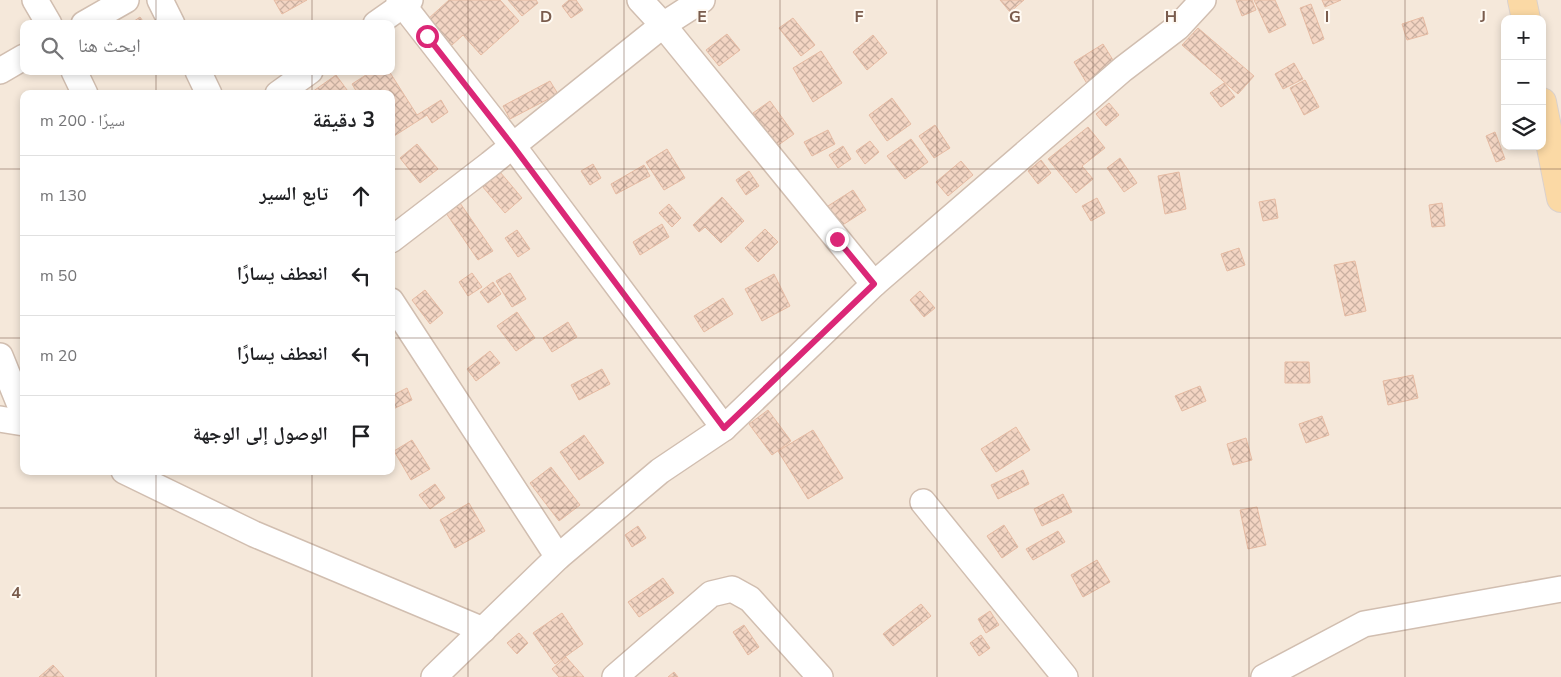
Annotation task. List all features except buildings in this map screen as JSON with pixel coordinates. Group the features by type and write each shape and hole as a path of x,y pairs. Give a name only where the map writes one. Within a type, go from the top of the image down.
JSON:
{"main road":[{"path":"1522,0 1525,15"},
{"path":"1543,105 1561,198"}],"street":[{"path":"35,0 47,20"},
{"path":"91,20 126,0"},
{"path":"160,0 170,20"},
{"path":"640,0 663,25 874,284"},
{"path":"395,237 513,146 663,25 702,0"},
{"path":"434,677 558,557 660,471 724,428 874,284 1123,69 1178,27 1203,0"},
{"path":"381,20 404,2 724,428"},
{"path":"0,71 20,59"},
{"path":"76,75 83,90"},
{"path":"200,75 208,90"},
{"path":"284,90 304,75"},
{"path":"395,307 558,557"},
{"path":"0,356 20,405"},
{"path":"0,419 20,423"},
{"path":"132,475 254,534 483,630"},
{"path":"923,502 1065,677"},
{"path":"615,677 711,594 732,589 750,599 820,677"},
{"path":"1264,677 1364,624 1561,589"}],"shaded area":[{"path":"0,0 1561,0 1561,677 0,677"}],"route":[{"path":"427,36 513,146 724,428 874,284 837,239"}]}
